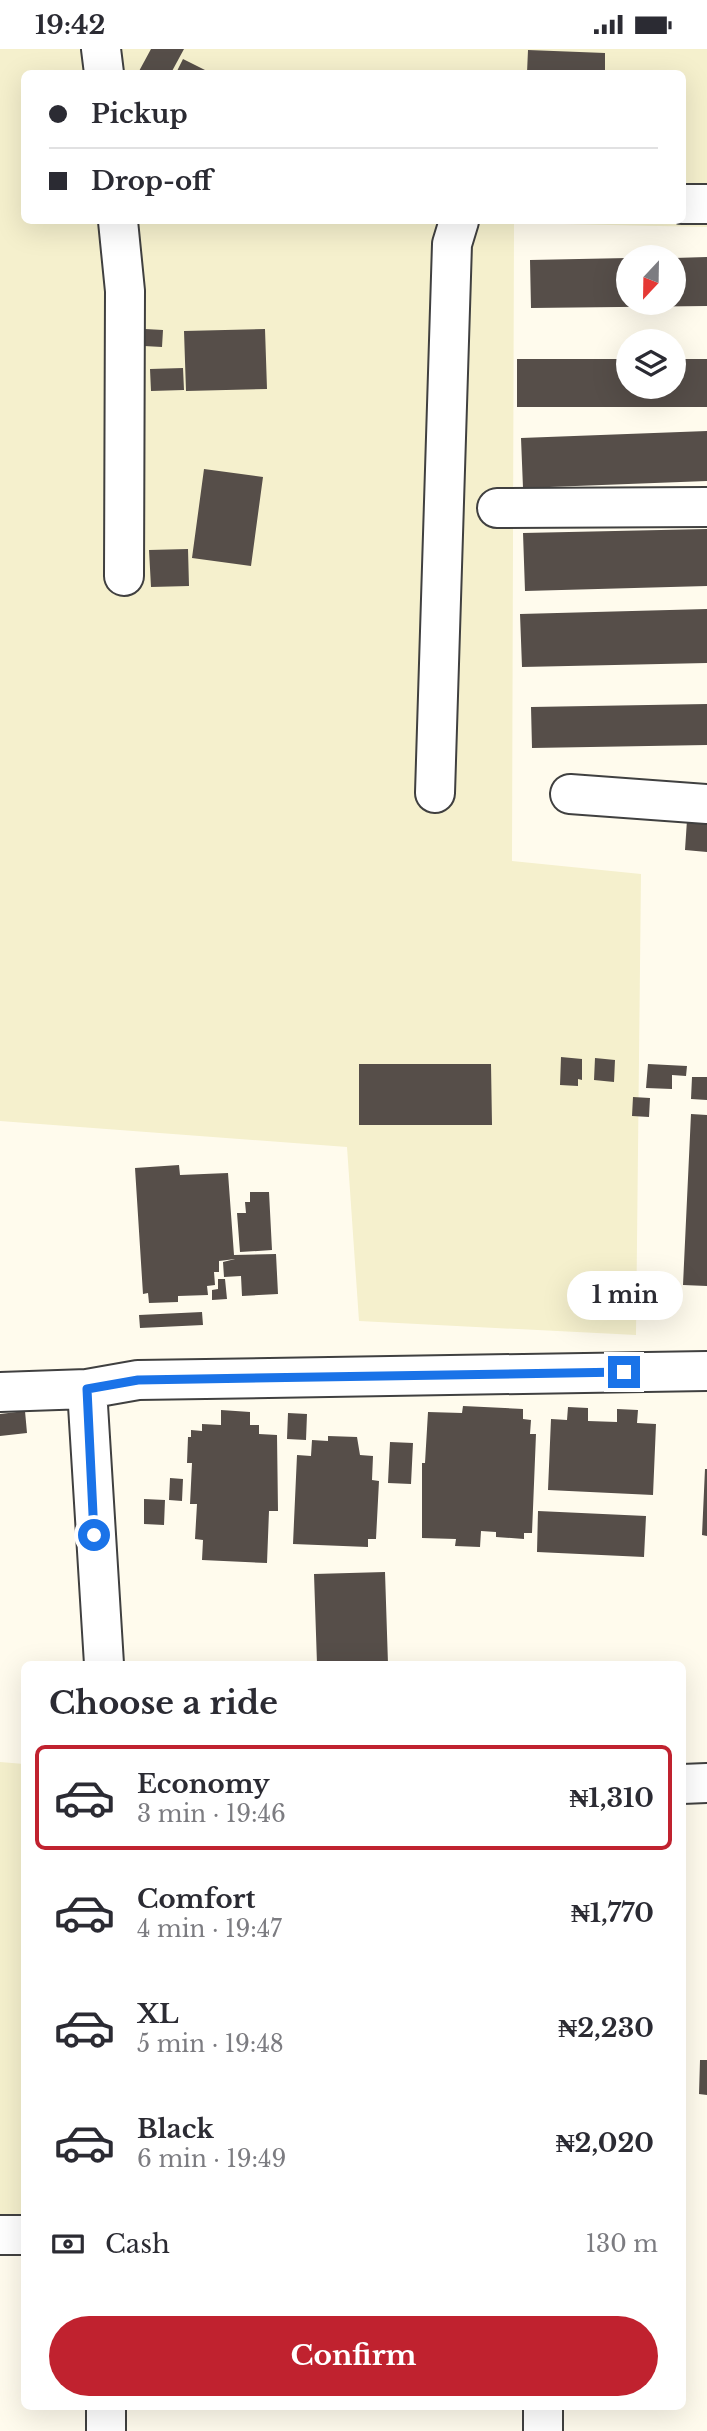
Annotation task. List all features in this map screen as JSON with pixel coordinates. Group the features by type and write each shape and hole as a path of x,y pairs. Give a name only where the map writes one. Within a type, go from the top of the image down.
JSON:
{"street":[{"path":"102,49 104,70"},
{"path":"686,204 707,204"},
{"path":"118,224 125,291 124,576"},
{"path":"435,793 452,244 458,224"},
{"path":"497,508 707,507"},
{"path":"570,794 707,804"},
{"path":"0,1392 87,1389 138,1380 707,1371"},
{"path":"87,1389 104,1661"},
{"path":"686,1784 707,1783"},
{"path":"0,2235 21,2235"},
{"path":"106,2410 106,2431"},
{"path":"543,2410 543,2431"}],"shaded area":[{"path":"0,49 707,49 707,227 562,224 686,224 686,70 21,70 21,224 514,224 512,861 641,874 636,1335 359,1321 347,1147 0,1121"},
{"path":"0,1762 21,1764 21,2235 0,2236"}],"building":[{"path":"151,49 184,49 173,70 140,70"},
{"path":"528,50 605,53 605,70 527,70"},
{"path":"183,59 205,70 178,70"},
{"path":"707,257 707,306 686,306 686,258"},
{"path":"616,258 616,307 531,308 530,260"},
{"path":"145,329 163,330 162,347 144,346"},
{"path":"265,329 267,389 186,391 184,331"},
{"path":"517,359 616,359 616,399 686,399 686,359 707,359 707,407 517,407"},
{"path":"183,368 184,390 151,391 150,369"},
{"path":"707,431 707,481 523,488 521,438"},
{"path":"204,469 263,477 251,566 192,558"},
{"path":"707,529 707,586 525,591 523,533"},
{"path":"188,549 189,586 151,587 149,550"},
{"path":"707,609 707,663 522,667 520,614"},
{"path":"707,704 707,745 532,748 531,707"},
{"path":"687,820 707,821 707,852 685,850"},
{"path":"561,1057 582,1059 582,1080 578,1079 578,1086 560,1085"},
{"path":"595,1058 615,1060 614,1082 594,1080"},
{"path":"359,1064 491,1064 492,1125 359,1125"},
{"path":"648,1064 687,1066 686,1076 672,1075 672,1089 646,1088"},
{"path":"692,1077 707,1077 707,1100 691,1099"},
{"path":"633,1097 650,1098 649,1117 632,1116"},
{"path":"691,1114 707,1115 707,1286 683,1285"},
{"path":"179,1165 180,1175 228,1173 234,1255 276,1254 278,1294 242,1296 241,1276 224,1277 223,1262 235,1259 219,1261 219,1272 214,1272 215,1285 207,1286 208,1295 178,1296 178,1302 149,1303 148,1293 143,1294 135,1168"},
{"path":"250,1192 269,1192 272,1250 240,1252 237,1213 246,1213 245,1202 250,1202"},
{"path":"218,1279 225,1279 227,1299 212,1300 212,1290 218,1289"},
{"path":"202,1312 203,1325 140,1328 139,1315"},
{"path":"463,1406 523,1409 523,1419 531,1420 530,1434 536,1434 532,1533 524,1533 524,1539 496,1537 496,1532 481,1531 480,1547 455,1546 456,1539 422,1538 422,1463 425,1463 428,1412 462,1413"},
{"path":"568,1407 588,1408 588,1421 617,1422 617,1409 638,1410 637,1423 656,1424 653,1495 548,1490 551,1419 567,1420"},
{"path":"221,1410 250,1412 250,1425 259,1425 259,1434 277,1435 278,1511 269,1511 267,1563 202,1560 203,1540 195,1539 197,1504 190,1504 192,1463 187,1463 188,1437 191,1437 191,1430 202,1431 202,1424 221,1425"},
{"path":"25,1411 27,1433 0,1436 0,1414"},
{"path":"288,1413 307,1414 306,1440 287,1439"},
{"path":"328,1436 357,1437 360,1455 373,1456 372,1480 379,1481 376,1539 368,1539 368,1547 293,1544 297,1455 311,1456 312,1440 328,1441"},
{"path":"390,1442 413,1443 411,1484 388,1483"},
{"path":"707,1469 707,1536 702,1535"},
{"path":"170,1478 183,1479 182,1501 169,1500"},
{"path":"144,1499 165,1500 164,1525 144,1524"},
{"path":"538,1511 646,1516 644,1557 537,1552"},
{"path":"385,1572 388,1661 317,1661 314,1574"},
{"path":"700,2060 707,2060 707,2095 699,2094"}],"route":[{"path":"94,1535 87,1389 138,1380 624,1372"}]}
